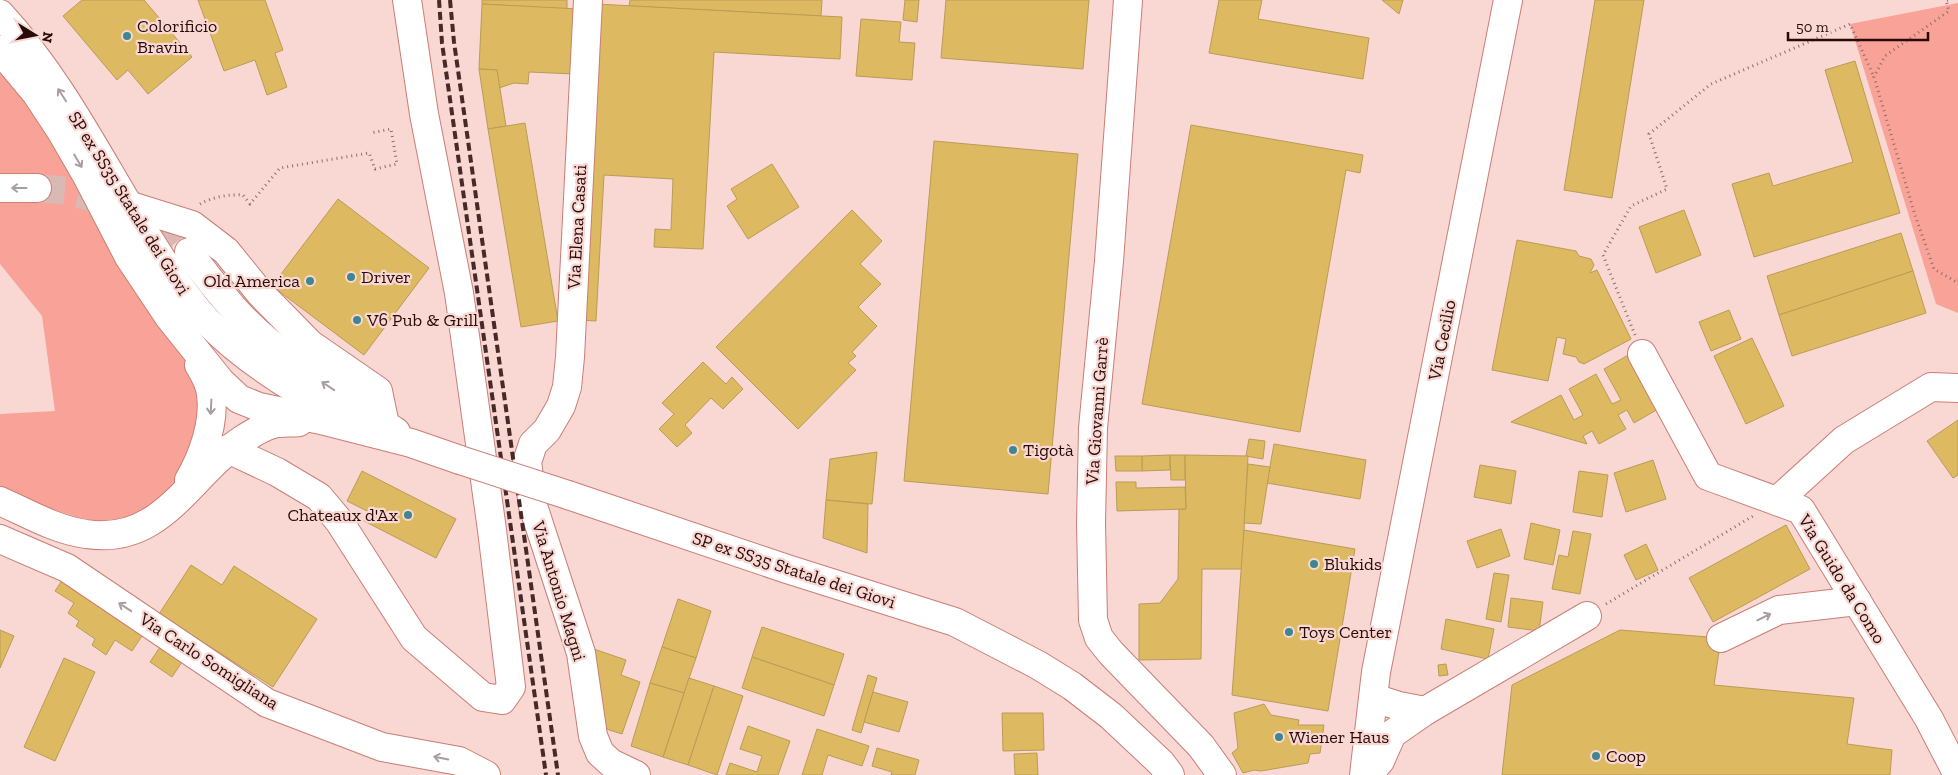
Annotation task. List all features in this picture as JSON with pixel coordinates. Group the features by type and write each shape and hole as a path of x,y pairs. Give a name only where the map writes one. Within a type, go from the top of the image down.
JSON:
{"main road":[{"path":"228,449 277,472 319,497 339,521 414,638 483,697 502,700 511,687 492,530 459,292 424,114 407,0"},
{"name":"Via Elena Casati","path":"533,444 553,422 567,387 588,0"},
{"name":"Via Giovanni Garrè","path":"1128,0 1109,261 1093,428 1090,523 1093,620 1099,638 1111,653 1201,746 1222,775"},
{"name":"Via Cecilio","path":"1353,775 1375,688 1508,0"},
{"name":"SP ex SS35 Statale dei Giovi","path":"0,14 51,78 116,206 130,257 169,317 221,382 239,399 259,407 382,430"},
{"name":"SP ex SS35 Statale dei Giovi","path":"0,50 36,93 61,131 116,206 208,321 225,339 276,378 307,397 412,443 786,568 955,622 1038,665 1072,686 1111,716 1170,775"},
{"path":"0,188 37,188"},
{"path":"116,206 192,225 226,251 260,293 310,344 378,391 382,430"},
{"path":"189,252 235,311 268,340 382,430"},
{"path":"169,317 205,374 211,394 210,418 206,438 196,468 182,495"},
{"path":"0,501 62,528 86,535 131,531 151,523 169,510 228,449 259,407 253,379 225,339"},
{"name":"Via Guido da Como","path":"1642,354 1708,476 1801,510 1929,719 1958,775"},
{"path":"1777,502 1844,440 1931,387 1958,388"},
{"path":"228,449 251,434 272,424 321,420"},
{"name":"Via Antonio Magni","path":"533,444 527,462 533,506 580,653 593,736 600,753 612,763 636,775"},
{"name":"Via Carlo Somigliana","path":"0,539 67,568 267,703 382,746 459,761 486,775"},
{"path":"1720,638 1779,610 1857,601"},
{"path":"1368,775 1380,762 1392,734 1425,711 1587,616"},
{"path":"1375,688 1399,706 1425,711"},
{"name":"Via Cecilio","path":"1364,775 1375,688"}],"path":[{"path":"1874,77 1885,56 1949,11 1946,0 1948,0"},
{"path":"1642,354 1603,255 1631,206 1667,189 1649,134 1712,84 1850,24 1874,77 1915,215 1934,269 1958,283"},
{"path":"192,225 190,212 206,200 235,194 243,195 250,204 280,168 369,153 375,169 397,164 391,129 371,133"},
{"path":"1587,616 1777,502"}],"shaded area":[{"path":"1958,3 1958,313 1936,304 1850,24"},
{"path":"0,72 43,111 199,371 205,398 181,479 146,512 110,523 77,517 35,504 0,489 0,414 55,411 42,316 0,264"}],"building":[{"name":"Colorificio Bravin","path":"82,0 144,0 192,57 148,94 128,70 117,80 63,16"},
{"path":"198,0 265,0 283,50 275,53 287,87 267,95 255,60 224,71"},
{"path":"482,0 567,0 567,9 482,4"},
{"path":"630,0 822,0 821,16 629,6"},
{"path":"905,0 919,0 917,22 903,20"},
{"path":"946,0 1089,0 1083,69 941,58"},
{"path":"1219,0 1262,0 1258,19 1369,38 1363,79 1209,53"},
{"path":"1382,0 1403,0 1399,14"},
{"path":"1595,0 1644,0 1612,198 1564,190"},
{"path":"482,4 579,9 575,74 529,72 528,84 514,83 499,88 497,70 479,69"},
{"path":"596,4 842,17 840,59 714,52 703,249 654,247 655,229 671,230 673,179 604,175 596,321 579,320"},
{"path":"861,19 901,22 899,42 915,43 912,80 856,76"},
{"path":"1855,61 1900,213 1754,257 1732,184 1769,173 1773,186 1853,162 1825,70"},
{"path":"479,69 497,70 506,126 488,129"},
{"path":"525,123 558,321 521,327 488,129"},
{"path":"1191,125 1363,155 1360,173 1346,170 1300,432 1142,404"},
{"path":"934,141 1078,154 1048,494 904,481"},
{"path":"772,164 799,207 748,239 727,206 737,199 731,189"},
{"name":"Driver","path":"338,199 429,268 364,355 272,286"},
{"path":"852,210 882,241 860,264 881,284 858,307 877,326 852,352 856,356 848,363 856,370 798,429 716,347"},
{"path":"1684,210 1701,255 1656,273 1639,227"},
{"path":"1901,233 1913,271 1779,315 1767,276"},
{"path":"1517,240 1576,251 1579,256 1591,259 1594,265 1590,273 1597,270 1631,339 1584,364 1579,362 1576,357 1563,354 1566,339 1557,337 1548,381 1492,370"},
{"path":"1913,271 1926,313 1792,356 1779,315"},
{"path":"1729,310 1741,339 1711,351 1699,322"},
{"path":"1752,338 1784,406 1746,424 1714,356"},
{"path":"1630,354 1660,408 1634,423 1627,410 1618,415 1626,429 1599,444 1592,431 1583,436 1587,444 1511,422 1561,395 1574,420 1583,415 1569,389 1596,374 1612,404 1621,400 1604,369"},
{"path":"703,362 726,384 732,377 743,389 723,409 711,398 685,425 692,433 677,447 659,429 674,414 662,403"},
{"path":"1958,420 1958,475 1953,478 1927,441"},
{"path":"1249,439 1265,441 1263,459 1246,456"},
{"path":"1274,444 1366,460 1360,499 1267,483"},
{"path":"877,452 872,504 826,500 830,459"},
{"path":"1170,455 1170,470 1142,471 1142,456"},
{"path":"1170,455 1185,455 1185,480 1171,480"},
{"path":"1185,455 1248,456 1242,569 1202,569 1201,659 1139,660 1139,604 1160,603 1178,579 1179,509 1186,509"},
{"path":"1115,456 1142,456 1142,471 1116,471"},
{"path":"1653,460 1666,499 1626,512 1614,473"},
{"path":"1248,464 1270,467 1261,524 1244,523"},
{"path":"1480,465 1516,471 1511,504 1474,497"},
{"name":"Chateaux d'Ax","path":"362,471 456,519 436,558 364,521 369,512 347,501"},
{"path":"1579,471 1608,475 1602,517 1573,512"},
{"path":"1116,482 1136,482 1136,488 1185,487 1186,509 1117,511"},
{"path":"826,500 868,504 867,553 823,538"},
{"path":"1531,523 1560,530 1553,565 1524,559"},
{"path":"1786,525 1810,569 1713,622 1689,578"},
{"path":"1501,529 1510,556 1477,568 1467,541"},
{"name":"Toys Center","path":"1244,530 1355,549 1328,711 1232,695"},
{"path":"1573,531 1591,534 1580,594 1552,589 1559,555 1568,557"},
{"path":"1646,544 1658,570 1636,580 1624,555"},
{"path":"191,565 222,585 234,566 317,619 273,687 159,614"},
{"path":"1494,573 1509,575 1501,622 1486,619"},
{"path":"65,576 146,630 132,651 115,640 106,655 92,645 95,639 76,626 79,621 68,613 74,603 55,591"},
{"path":"1511,598 1543,602 1539,631 1508,627"},
{"path":"678,599 711,611 696,658 662,647"},
{"path":"1446,619 1494,629 1488,659 1441,649"},
{"path":"762,627 844,654 834,685 752,657"},
{"path":"0,630 14,636 0,668"},
{"path":"1620,630 1721,638 1714,685 1854,698 1847,744 1892,750 1890,775 1502,775 1512,685"},
{"path":"160,647 182,662 172,677 150,662"},
{"path":"588,647 626,660 621,675 640,682 622,734 600,727"},
{"path":"662,647 696,658 684,693 650,683"},
{"path":"752,657 834,685 824,716 742,688"},
{"path":"64,658 95,672 55,761 24,747"},
{"path":"1446,664 1448,675 1439,676 1438,665"},
{"path":"868,675 877,678 861,733 852,730"},
{"path":"689,678 714,686 688,765 663,757"},
{"path":"650,683 684,693 663,757 631,746"},
{"path":"714,686 743,696 717,775 688,765"},
{"path":"873,692 908,702 899,732 864,722"},
{"name":"Wiener Haus","path":"1264,704 1271,715 1299,720 1298,725 1324,725 1320,753 1310,754 1308,763 1243,773 1232,753 1238,748 1234,713"},
{"path":"1002,713 1043,713 1044,750 1003,751"},
{"path":"748,726 790,741 778,775 726,775 730,763 757,772 762,756 740,749"},
{"path":"817,729 869,746 862,766 828,755 822,775 802,775"},
{"path":"877,748 919,760 915,775 891,775 892,772 872,766"},
{"path":"1037,753 1038,775 1015,775 1014,754"}],"tunnel":[{"path":"37,188 69,191 105,201 159,225 178,238 189,252"}],"railway":[{"path":"439,0 442,43 546,775"},
{"path":"450,0 454,42 558,775"}],"place":[{"name":"Colorificio Bravin","path":"127,36"},
{"name":"Driver","path":"351,277"},
{"name":"Old America","path":"310,281"},
{"name":"V6 Pub & Grill","path":"357,320"},
{"name":"Tigotà","path":"1013,450"},
{"name":"Chateaux d'Ax","path":"408,515"},
{"name":"Blukids","path":"1314,564"},
{"name":"Toys Center","path":"1289,632"},
{"name":"Wiener Haus","path":"1279,737"},
{"name":"Coop","path":"1596,756"}]}
